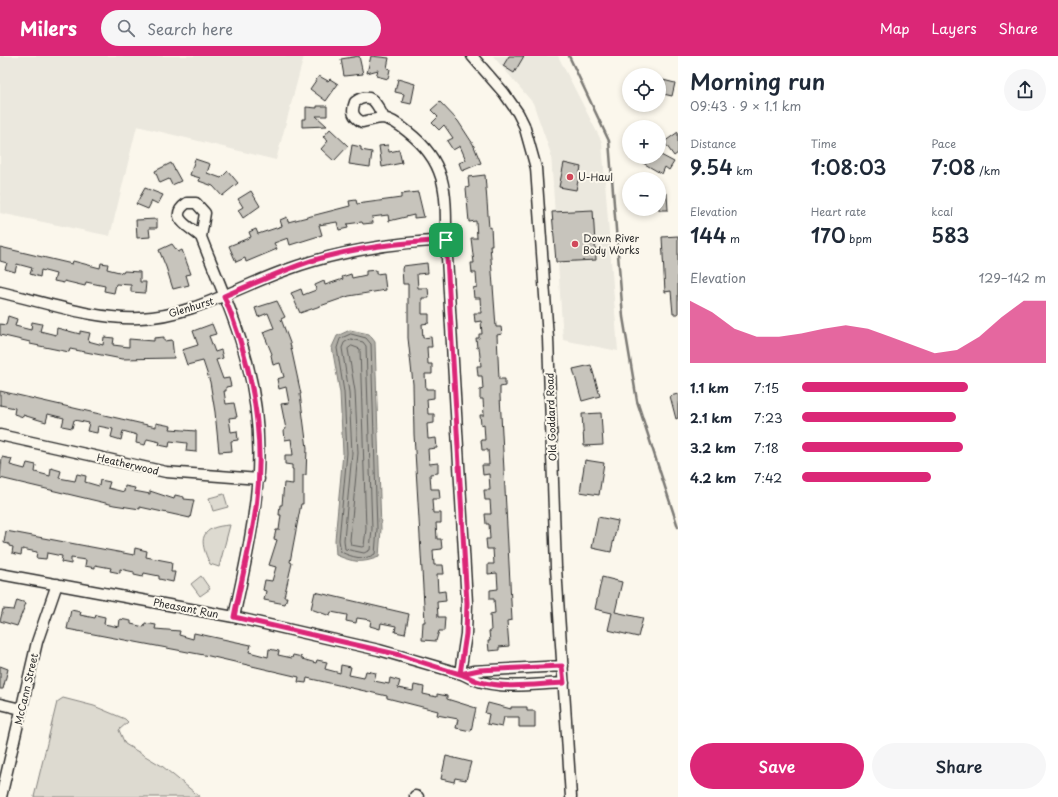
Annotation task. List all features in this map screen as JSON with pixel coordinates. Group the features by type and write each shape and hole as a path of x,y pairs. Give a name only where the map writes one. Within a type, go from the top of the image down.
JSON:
{"street":[{"name":"Old Goddard Road","path":"472,56 504,93 518,113 524,125 536,168 548,338 556,561 571,797"},
{"path":"384,118 405,129 416,138 426,150 438,168 443,181 446,198 446,240 467,603 466,634 461,674"},
{"path":"200,237 242,344 253,386 259,430 259,479 253,526 234,617"},
{"name":"Glenhurst","path":"0,292 102,315 140,318 175,314 224,296 285,270 333,255 390,244 446,240"},
{"name":"Heatherwood","path":"0,435 166,472 259,479"},
{"name":"Pheasant Run","path":"0,574 234,617 379,650 461,674 472,680 488,684 518,686 564,683"},
{"name":"McCann Street","path":"1,797 37,642 57,584"},
{"name":"Pheasant Run","path":"461,674 473,671 562,666"},
{"path":"517,669 518,686"},
{"path":"0,704 21,710"}],"shaded area":[{"path":"0,56 304,56 276,160 137,126 110,236 0,213"},
{"path":"493,56 558,56 602,142 618,351 563,340 551,154 533,103"},
{"path":"224,494 228,507 213,511 209,498"},
{"path":"230,525 219,567 210,564 204,548 204,536 213,528"},
{"path":"201,576 210,589 200,596 191,584"},
{"path":"63,698 94,706 125,719 128,722 119,730 125,744 162,766 200,797 34,797 57,702"}],"water":[{"path":"350,330 369,334 375,342 381,529 379,557 367,561 352,561 336,555 335,540 343,453 340,393 332,347 337,336"}],"building":[{"path":"359,56 363,74 344,76 341,59"},
{"path":"371,56 389,58 387,68 390,69 388,79 376,76 378,70 367,73"},
{"path":"509,56 524,56 514,73 503,66"},
{"path":"319,76 328,81 330,79 338,84 326,101 310,89"},
{"path":"398,79 415,84 411,104 402,102 404,94 395,92"},
{"path":"666,81 675,83 672,96 666,95"},
{"path":"440,102 458,121 473,144 481,163 462,171 459,163 466,160 460,146 453,150 447,141 453,138 444,125 439,130 432,123 438,117 431,110"},
{"path":"317,106 327,106 327,116 316,116 327,126 302,127 302,119 306,119 306,107 317,108"},
{"path":"330,129 348,146 334,161 321,149 328,141 323,137"},
{"path":"678,132 678,153 674,156 666,145 666,141"},
{"path":"352,145 361,147 361,150 372,152 370,167 349,164"},
{"path":"388,145 389,152 399,150 402,163 382,167 379,146"},
{"path":"666,158 674,162 669,170 665,167 663,172 659,172 645,164 666,164"},
{"path":"195,159 210,164 207,173 221,178 228,171 238,183 222,196 213,186 199,181 200,178 190,175"},
{"path":"171,163 181,181 172,185 169,179 160,183 155,171"},
{"name":"U-Haul","path":"564,163 581,167 576,190 559,187"},
{"path":"485,175 489,228 491,227 492,245 490,245 496,327 501,327 502,334 497,335 499,379 505,379 505,386 500,387 500,396 512,620 507,621 509,646 499,647 499,650 489,651 489,631 491,631 490,614 495,613 494,599 490,599 490,590 498,589 497,573 488,574 488,564 494,564 493,549 487,549 486,539 490,539 489,524 486,524 485,514 491,514 490,500 485,500 484,490 490,490 489,474 483,475 482,465 489,465 488,450 482,450 481,440 485,440 484,424 481,425 480,415 484,415 483,399 480,399 480,390 483,389 482,376 478,376 477,366 481,366 479,347 477,348 476,338 479,338 479,334 482,334 481,321 475,322 474,313 481,313 480,298 474,298 473,288 477,287 476,273 472,273 471,263 474,263 471,238 477,238 476,221 469,222 466,188 469,187 468,177"},
{"path":"145,188 163,195 158,204 152,201 148,209 136,204"},
{"path":"251,191 260,206 243,218 238,210 243,207 238,199"},
{"path":"418,192 424,217 414,218 414,215 389,221 388,215 372,217 373,223 363,224 362,222 347,224 348,228 339,230 337,222 319,225 322,235 290,245 288,238 274,243 277,249 246,262 245,258 236,262 229,246 251,237 249,232 256,229 258,234 282,226 280,220 287,217 288,222 350,206 349,201 356,200 357,204 401,198 401,194"},
{"path":"666,194 667,194 668,210 666,210"},
{"name":"Down River Body Works","path":"593,210 596,260 556,262 552,212"},
{"path":"157,219 157,228 149,228 150,237 137,238 136,220"},
{"path":"678,236 678,314 673,314 671,291 665,292 662,237"},
{"path":"172,244 178,252 182,250 191,274 186,275 189,285 173,289 159,250"},
{"path":"0,247 72,264 73,261 100,268 101,263 108,264 107,269 123,273 124,271 140,272 140,282 146,282 145,293 131,292 131,285 116,284 114,293 104,291 105,286 86,282 85,286 64,281 64,283 54,281 56,274 41,270 40,277 30,274 32,268 17,264 15,272 5,269 7,263 0,261"},
{"path":"427,263 428,273 417,274 418,288 428,288 429,298 422,298 422,314 429,314 429,323 422,324 423,338 431,337 432,347 427,347 428,364 432,364 432,374 425,374 426,389 434,389 434,398 427,399 428,414 434,414 434,423 427,424 428,439 436,438 437,448 428,449 429,464 438,463 438,473 430,474 431,489 439,489 440,499 432,499 433,513 441,513 441,523 436,523 437,539 441,539 442,549 433,550 434,565 443,565 444,574 437,574 438,592 445,591 446,601 437,602 438,617 445,617 444,631 439,631 436,641 422,640 423,622 425,622 414,434 413,384 408,338 408,284 403,284 402,269 403,266"},
{"path":"376,270 376,274 384,273 386,290 349,296 300,313 291,293 301,289 303,295 316,290 315,285 324,281 325,285 343,279 342,277 351,274 352,278 366,275 366,271"},
{"path":"277,301 285,317 281,319 290,343 301,394 307,448 306,475 303,475 303,504 301,504 290,562 292,563 284,597 287,597 285,604 264,600 266,591 263,590 265,580 272,581 276,567 269,565 277,540 274,539 276,530 279,530 281,515 279,515 280,505 282,505 284,483 293,484 292,465 285,464 285,455 293,455 291,439 285,440 284,430 286,429 281,404 289,403 286,387 279,389 277,379 284,377 280,363 273,365 272,354 263,332 274,328 268,313 258,317 255,308"},
{"path":"8,316 17,319 15,326 31,330 32,322 42,324 40,331 56,335 57,328 80,334 80,331 90,333 88,341 103,345 104,337 114,338 113,345 129,347 129,339 154,341 154,338 164,337 164,341 172,340 174,358 122,359 70,349 69,352 30,344 30,342 0,335 0,324 6,325"},
{"path":"212,324 216,334 209,336 215,352 221,350 223,358 216,360 223,379 229,378 231,386 226,387 226,391 224,391 226,404 234,403 237,417 229,418 231,432 237,431 238,440 231,441 232,451 219,452 210,382 203,361 187,365 182,350 198,345 193,331"},
{"path":"591,365 600,396 582,401 573,369"},
{"path":"0,391 156,427 156,423 171,426 170,429 196,431 196,452 186,451 187,443 170,441 169,447 159,445 160,442 147,439 145,445 136,443 137,435 123,431 121,440 111,437 113,429 98,426 97,433 87,431 89,423 74,420 72,428 62,426 64,418 48,414 46,422 23,415 23,417 14,414 15,408 0,405"},
{"path":"678,394 678,418 676,419 670,396"},
{"path":"601,413 603,445 584,446 582,414"},
{"path":"2,457 12,459 10,465 25,469 27,463 36,465 35,472 50,476 51,468 61,471 59,478 75,481 77,474 86,476 85,482 99,486 100,480 110,482 108,488 124,492 125,486 135,488 134,491 150,494 150,491 174,499 175,495 184,497 184,499 194,500 190,518 140,507 140,509 114,505 0,478"},
{"path":"585,460 604,463 599,495 580,492"},
{"path":"598,517 618,521 611,552 592,548"},
{"path":"6,531 134,555 135,548 147,551 146,557 172,562 171,572 175,572 173,582 159,579 159,576 144,573 143,577 134,575 134,572 120,569 120,573 110,571 111,568 95,565 95,568 85,566 86,560 71,558 71,564 61,562 62,556 47,553 46,559 36,558 37,552 22,549 21,555 12,553 13,547 4,543"},
{"path":"602,577 622,582 615,612 643,618 638,637 608,630 612,613 595,609"},
{"path":"315,592 409,614 405,634 395,632 396,626 381,623 380,629 370,626 371,620 357,618 356,623 346,621 347,615 331,612 330,616 311,609"},
{"path":"17,600 26,603 17,626 0,621 3,609 14,610"},
{"path":"71,610 81,612 80,615 95,618 96,615 105,617 104,624 119,627 120,619 131,621 131,624 144,627 145,623 156,625 155,629 180,631 179,635 193,639 194,633 251,645 249,652 268,657 269,649 279,651 278,655 292,658 293,655 316,663 317,660 327,662 325,669 340,673 341,665 351,667 349,675 364,678 366,671 376,673 374,681 389,684 390,678 400,681 398,688 413,691 414,685 424,687 423,694 437,697 437,694 447,696 447,699 476,708 471,731 456,728 458,719 437,715 438,711 387,698 387,696 307,678 306,683 298,682 299,677 209,656 67,629"},
{"path":"0,666 8,669 3,689 0,689"},
{"path":"488,703 511,709 511,707 527,707 527,711 535,711 535,727 519,727 519,717 504,717 502,727 487,724 489,714 485,713"},
{"path":"446,756 471,762 466,780 455,778 454,782 441,779"}],"waterway":[{"path":"569,56 609,141 623,317 637,401 678,527"}],"place":[{"name":"U-Haul","path":"570,177"},
{"name":"Down River Body Works","path":"575,244"}],"route":[{"path":"446,240 390,244 333,255 285,270 224,296 242,344 253,386 259,430 260,454 259,479 253,526 234,617 400,655 426,664 460,674 462,674 472,680 488,684 518,686 564,683 562,666 479,670 460,674 466,634 467,603 446,240"}]}
